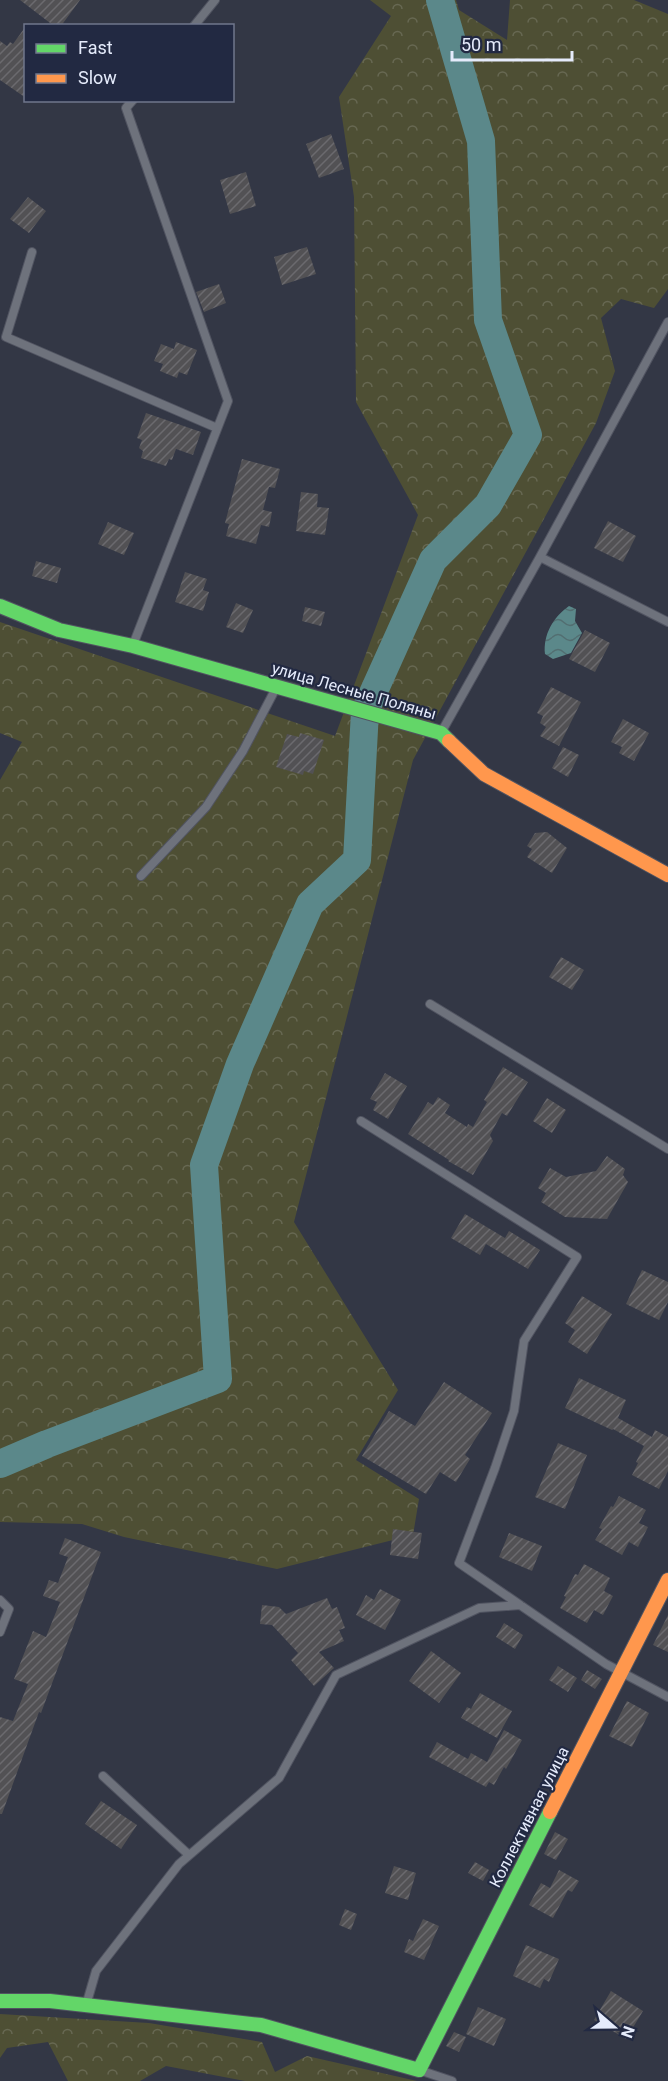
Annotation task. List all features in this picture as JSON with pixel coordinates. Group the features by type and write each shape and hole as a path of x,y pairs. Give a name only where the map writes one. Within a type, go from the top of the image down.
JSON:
{"street":[{"name":"улица Лесные Поляны","path":"0,606 59,630 133,646 441,733 484,774 668,875"},
{"name":"Коллективная улица","path":"419,2070 668,1580"},
{"path":"0,2001 50,2001 261,2025 419,2070"}],"lane":[{"path":"196,24 215,0"},
{"path":"131,102 126,108 228,401 133,646"},
{"path":"32,252 6,337 217,428"},
{"path":"441,733 668,322"},
{"path":"540,557 668,622"},
{"path":"141,876 206,807 243,751 277,686"},
{"path":"430,1005 668,1149"},
{"path":"362,1121 577,1257 524,1341 514,1411 459,1563 621,1673 668,1696"},
{"path":"0,1600 9,1609 0,1632"},
{"path":"86,2005 96,1971 180,1864 279,1778 336,1675 479,1608 520,1605"},
{"path":"103,1776 189,1855"},
{"path":"419,2070 452,2081"}],"green space":[{"path":"370,0 456,0 459,10 507,40 510,0 634,0 668,14 668,289 654,308 621,299 601,318 615,371 596,423 413,760 294,1222 398,1390 356,1460 419,1499 413,1535 277,1569 124,1537 82,1524 0,1522 0,780 22,742 0,733 0,622 335,736 418,515 356,402 354,197 339,97 391,16"},
{"path":"0,2014 149,2023 262,2042 275,2072 307,2056 417,2081 245,2081 166,2066 140,2081 68,2081 48,2042 7,2048 0,2058"}],"water":[{"path":"569,606 576,609 575,621 582,633 571,653 553,659 545,654 547,633 554,621"}],"building":[{"path":"20,0 80,0 62,24 51,24"},
{"path":"24,29 24,97 0,80 0,41 7,46 10,42 13,44"},
{"path":"331,134 344,169 319,178 306,144"},
{"path":"246,172 256,206 230,214 220,180"},
{"path":"28,197 46,211 29,233 10,219"},
{"path":"307,247 316,274 282,285 274,257"},
{"path":"219,284 226,303 204,312 196,292"},
{"path":"176,342 197,350 187,375 179,372 177,378 160,371 163,364 154,361 161,344 174,349"},
{"path":"146,413 201,432 193,455 176,449 172,460 169,459 166,466 141,458 143,451 139,448 142,440 137,438"},
{"path":"242,459 280,469 275,488 269,487 263,510 272,512 269,527 261,525 256,544 226,536 229,524 225,523"},
{"path":"301,492 318,494 317,507 329,508 325,535 296,531"},
{"path":"608,521 636,536 623,562 594,548"},
{"path":"108,522 134,533 124,555 98,544"},
{"path":"36,561 61,568 57,583 32,576"},
{"path":"185,572 207,579 203,590 209,592 203,611 175,602"},
{"path":"236,603 253,610 243,633 226,627"},
{"path":"305,607 325,612 321,626 302,621"},
{"path":"585,630 610,643 595,672 569,659"},
{"path":"551,687 581,702 559,746 540,736 546,727 540,723 543,716 537,713"},
{"path":"623,719 649,733 634,761 619,753 622,747 611,742"},
{"path":"300,733 324,740 313,774 304,771 303,775 276,767 287,734 299,737"},
{"path":"563,747 579,755 568,777 552,768"},
{"path":"547,832 567,848 552,873 527,857 532,849 527,846 535,833"},
{"path":"561,957 584,970 572,990 549,977"},
{"path":"503,1067 528,1082 507,1116 502,1113 490,1135 493,1141 473,1175 408,1134 428,1102 433,1105 438,1097 450,1105 445,1113 467,1127 468,1124 473,1127 487,1102 484,1100"},
{"path":"385,1073 407,1086 388,1119 373,1110 377,1102 370,1099"},
{"path":"547,1098 566,1110 552,1133 533,1121"},
{"path":"607,1156 625,1169 623,1175 628,1182 607,1219 565,1217 541,1202 546,1193 538,1188 550,1168 566,1177 596,1171"},
{"path":"465,1214 505,1238 509,1231 540,1250 528,1269 486,1244 480,1255 451,1238"},
{"path":"642,1270 668,1282 668,1302 659,1320 626,1304"},
{"path":"582,1296 612,1314 587,1354 568,1342 575,1330 565,1323"},
{"path":"579,1378 626,1400 618,1418 652,1437 655,1430 668,1437 668,1471 659,1489 632,1475 644,1446 613,1429 565,1408"},
{"path":"444,1382 492,1413 465,1455 470,1459 456,1482 440,1472 426,1494 362,1456 389,1411 415,1426"},
{"path":"558,1443 587,1455 565,1509 535,1497"},
{"path":"619,1496 646,1510 639,1523 648,1527 638,1547 629,1542 622,1555 595,1540 611,1506 613,1507"},
{"path":"393,1529 422,1533 418,1559 390,1555"},
{"path":"509,1533 542,1546 532,1571 499,1557"},
{"path":"65,1538 101,1552 41,1713 39,1712 2,1814 0,1814 0,1717 13,1721 28,1684 14,1679 33,1631 46,1637 60,1602 43,1596 49,1580 58,1583 68,1557 59,1554"},
{"path":"584,1564 610,1578 604,1591 613,1596 603,1615 594,1610 587,1623 560,1608 575,1574 578,1575"},
{"path":"380,1589 401,1600 385,1630 356,1615 366,1595 374,1600"},
{"path":"327,1598 332,1609 337,1607 345,1628 339,1630 344,1641 319,1652 334,1668 314,1686 291,1660 298,1653 272,1625 260,1624 262,1605 279,1607 286,1614"},
{"path":"668,1615 668,1652 653,1645"},
{"path":"504,1623 523,1635 515,1649 496,1637"},
{"path":"431,1651 461,1673 439,1703 409,1681"},
{"path":"558,1666 577,1678 568,1692 549,1680"},
{"path":"587,1670 602,1679 595,1689 581,1680"},
{"path":"480,1693 512,1711 497,1738 461,1718 467,1707 471,1709"},
{"path":"627,1701 649,1713 632,1747 609,1736"},
{"path":"504,1730 522,1740 494,1785 489,1782 486,1787 429,1757 437,1742 468,1759 471,1753 487,1762"},
{"path":"101,1801 137,1825 121,1849 85,1824"},
{"path":"555,1832 568,1839 556,1860 544,1854"},
{"path":"475,1862 489,1870 483,1881 468,1873"},
{"path":"394,1866 416,1873 408,1900 385,1893"},
{"path":"559,1870 579,1881 572,1892 568,1890 553,1918 529,1905 541,1883 550,1888"},
{"path":"345,1909 357,1914 351,1930 339,1925"},
{"path":"423,1919 439,1926 424,1960 404,1952 409,1939 413,1941"},
{"path":"526,1945 559,1959 549,1982 544,1979 540,1988 513,1976"},
{"path":"611,1991 643,2011 626,2039 594,2020"},
{"path":"478,2007 506,2019 494,2046 466,2034"},
{"path":"454,2032 466,2037 459,2052 446,2046"}],"waterway":[{"path":"0,1464 218,1379 204,1165 240,1064 310,904 357,860 365,711 433,560 488,505 528,435 488,320 481,141 440,0"}],"traffic: fast":[{"path":"0,606 59,630 133,646 441,733 449,741"},
{"path":"0,2001 50,2001 261,2025 419,2070 550,1812"}],"traffic: slow":[{"path":"449,741 484,774 668,875"},
{"path":"550,1812 668,1580"}]}
